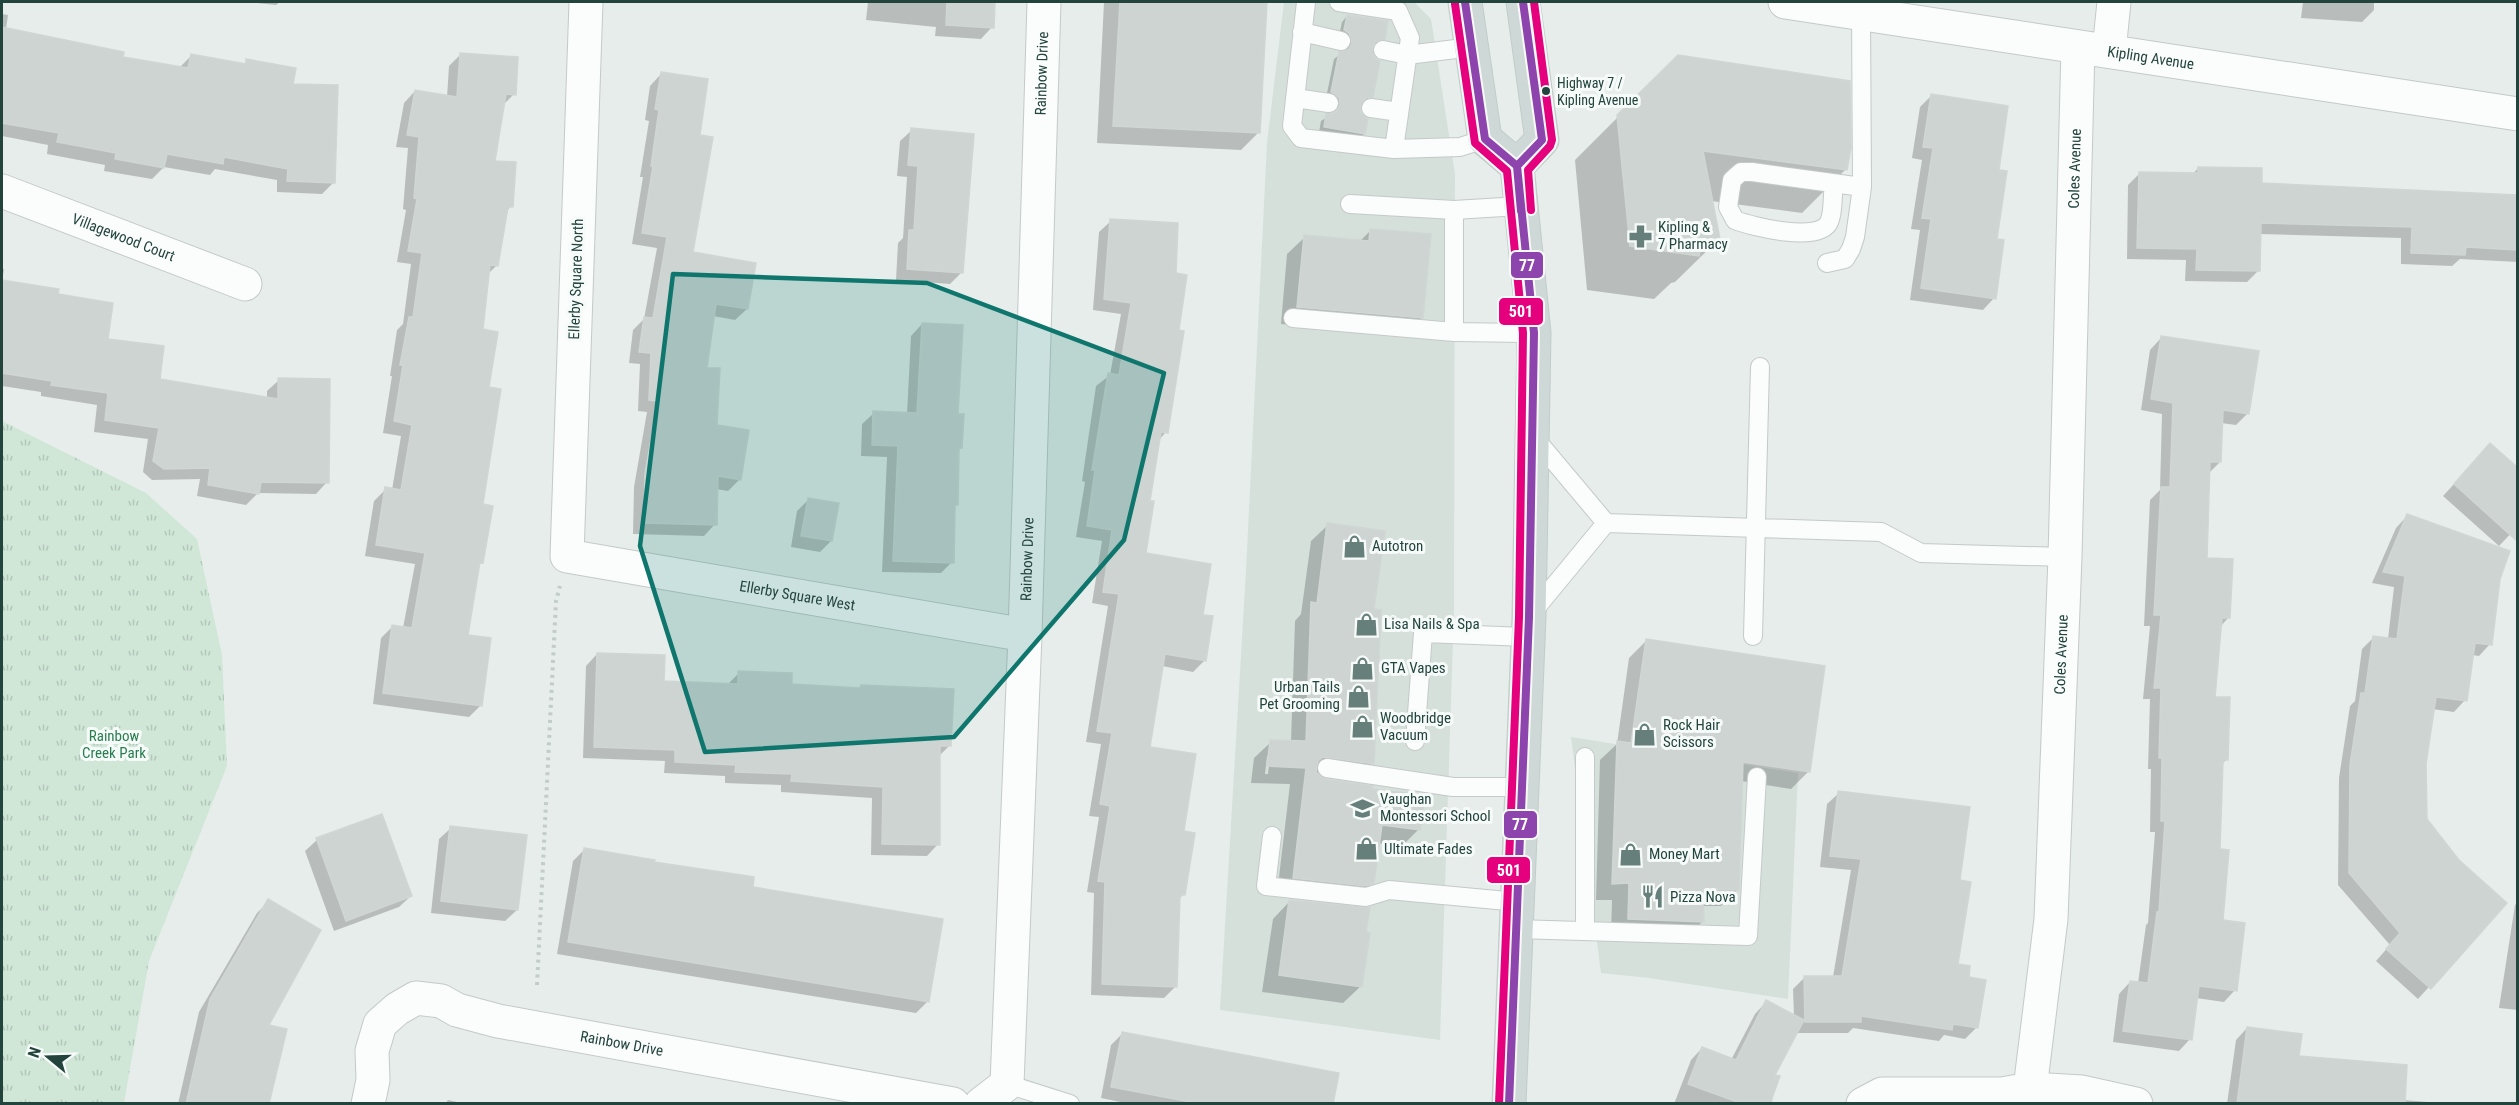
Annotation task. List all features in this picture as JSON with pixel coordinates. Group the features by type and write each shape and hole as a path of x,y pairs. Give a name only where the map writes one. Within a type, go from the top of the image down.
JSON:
{"main road":[{"path":"1465,2 1485,139 1517,166 1534,333 1528,627 1509,1104"},
{"path":"1517,166 1542,140 1523,2"}],"street":[{"name":"Ellerby Square North","path":"567,556 586,2"},
{"name":"Rainbow Drive","path":"1007,1084 1025,635 1044,2"},
{"name":"Kipling Avenue","path":"1785,2 2517,114"},
{"name":"Coles Avenue","path":"2030,1089 2051,919 2065,557 2093,49 2114,2"},
{"name":"Villagewood Court","path":"2,191 245,284"},
{"name":"Ellerby Square West","path":"567,556 1025,635"},
{"name":"Rainbow Drive","path":"368,1104 373,1080 372,1051 380,1024 397,1009 416,998 441,1001 457,1010 498,1021 864,1095 953,1104"},
{"path":"981,1104 1007,1084"},
{"path":"1863,1104 1882,1094 2002,1094 2030,1089 2082,1092 2136,1104"}],"lane":[{"path":"1306,2 1292,126 1301,138 1394,149 1460,147 1485,139"},
{"path":"1340,2 1398,11 1410,38 1394,149"},
{"path":"1827,263 1845,259 1851,249 1862,187 1861,14"},
{"path":"1302,33 1341,41"},
{"path":"1383,50 1407,55 1472,48"},
{"path":"1295,98 1329,103"},
{"path":"1371,108 1399,112"},
{"path":"1834,184 1829,222 1821,231 1809,234 1745,224 1735,220 1728,207 1732,180 1741,172 1862,187"},
{"path":"1350,204 1454,210 1520,206"},
{"path":"1454,210 1454,332"},
{"path":"1293,318 1454,332 1534,333"},
{"path":"1753,636 1760,368"},
{"path":"1533,436 1606,523 1756,526 1881,532 1921,553 2065,557"},
{"path":"1415,741 1423,633 1528,627 1606,523"},
{"path":"1585,930 1586,757"},
{"path":"1327,768 1453,786 1522,787"},
{"path":"1272,836 1266,886 1366,897 1389,890 1585,930 1748,936 1757,777"},
{"path":"1007,1084 1070,1104"}],"path":[{"path":"537,985 556,601 567,556"}],"highlighted area":[{"path":"673,274 927,283 1164,373 1124,540 954,737 705,752 640,546"}],"shaded area":[{"path":"1284,2 1414,2 1431,19 1455,174 1454,609 1440,1040 1220,1010 1246,571 1267,143"},
{"path":"1571,737 1798,773 1788,999 1601,973"}],"green space":[{"name":"Rainbow Creek Park","path":"2,421 146,493 197,539 222,655 227,766 149,961 124,1103 2,1103"}],"building":[{"path":"947,2 995,2 994,28 946,25"},
{"path":"1120,2 1267,2 1260,133 1113,126"},
{"path":"1347,15 1388,21 1385,39 1375,42 1372,48 1375,58 1380,61 1373,97 1366,98 1360,106 1361,113 1368,119 1365,134 1324,127 1326,114 1334,113 1340,105 1339,98 1331,92 1339,52 1349,49 1352,43 1349,33 1344,30"},
{"path":"2,27 124,52 123,57 188,68 191,54 246,64 246,59 296,68 293,84 338,85 335,183 287,181 288,169 224,157 223,164 167,154 164,168 115,159 116,153 57,142 59,133 2,123"},
{"path":"460,53 518,57 516,95 506,94 495,161 516,162 513,207 508,207 498,266 490,265 483,329 498,332 489,387 501,389 483,504 493,506 483,563 480,562 468,635 491,638 482,706 383,693 392,625 412,628 425,553 376,545 385,487 401,490 412,425 394,421 403,365 400,365 409,317 413,317 422,253 408,251 417,199 414,198 419,137 407,135 415,90 457,97"},
{"path":"1678,55 1850,81 1851,148 1847,170 1703,151 1720,239 1702,241 1699,256 1630,246 1617,115"},
{"path":"661,72 708,79 700,135 713,137 693,252 756,263 748,309 716,304 707,368 720,368 717,425 749,430 741,480 718,476 717,525 644,523 645,474 658,401 649,400 651,353 639,352 644,317 653,318 667,237 642,233 653,166 651,166 659,110 655,109"},
{"path":"1931,94 2008,106 1999,170 2007,171 1997,239 2004,240 1996,299 1921,288 1931,219 1922,218 1933,148 1923,147"},
{"path":"911,128 974,134 963,273 907,269 909,230 914,230 918,166 908,165"},
{"path":"2198,167 2262,168 2262,183 2517,195 2517,250 2466,247 2465,255 2411,253 2412,227 2261,223 2260,271 2196,270 2197,249 2137,248 2139,172 2198,173"},
{"path":"1110,219 1178,223 1176,273 1187,275 1179,330 1184,331 1168,433 1161,432 1150,501 1154,501 1146,553 1211,564 1203,615 1213,616 1206,661 1165,654 1150,747 1196,754 1184,831 1195,833 1185,895 1180,895 1177,987 1102,984 1105,882 1098,881 1110,806 1100,804 1112,733 1097,731 1119,594 1103,592 1112,530 1087,526 1095,470 1092,470 1108,373 1119,375 1131,303 1104,299"},
{"path":"1370,229 1431,234 1423,318 1297,307 1304,235 1369,241"},
{"path":"2,280 59,289 58,294 113,303 108,339 164,346 160,379 278,399 278,378 330,379 329,483 261,482 259,494 208,485 210,468 164,469 153,461 159,428 105,420 108,393 51,385 52,381 2,373"},
{"path":"922,323 963,325 958,414 964,414 962,448 959,448 958,505 955,505 954,563 893,561 898,446 872,445 873,411 917,413"},
{"path":"2161,336 2259,351 2249,414 2223,410 2221,462 2210,462 2207,558 2233,559 2230,618 2222,618 2215,697 2230,697 2228,760 2223,760 2220,849 2229,850 2223,920 2245,923 2237,991 2199,986 2192,1040 2123,1031 2130,981 2148,983 2157,912 2159,912 2165,821 2161,821 2162,758 2159,758 2161,688 2154,688 2161,615 2154,615 2161,487 2170,487 2173,403 2151,399"},
{"path":"2490,443 2517,467 2517,541 2454,484"},
{"path":"808,498 839,503 832,541 801,536"},
{"path":"2407,514 2510,551 2500,579 2492,645 2475,643 2467,701 2436,697 2426,764 2427,819 2459,860 2507,903 2431,989 2386,949 2400,933 2349,873 2350,765 2361,693 2365,693 2373,636 2397,639 2405,576 2383,572"},
{"path":"1327,523 1385,531 1374,609 1381,610 1374,764 1323,757 1318,761 1316,772 1325,779 1373,786 1372,789 1425,795 1420,830 1382,825 1374,883 1365,886 1293,878 1306,768 1267,766 1270,740 1306,741 1311,602 1317,603"},
{"path":"1646,639 1825,666 1810,772 1743,762 1739,890 1703,890 1704,922 1628,919 1629,883 1612,884 1617,741 1631,743"},
{"path":"597,653 665,655 664,681 738,684 738,671 792,673 792,684 860,688 861,685 954,689 951,746 940,746 940,845 882,844 883,787 791,781 792,774 735,772 736,765 675,762 675,750 594,747"},
{"path":"1838,791 1970,807 1960,880 1971,882 1958,964 1970,966 1969,977 1986,980 1978,1028 1953,1024 1952,1030 1861,1016 1861,1022 1805,1022 1804,976 1842,976 1861,859 1830,856"},
{"path":"382,814 412,896 346,921 316,838"},
{"path":"450,826 527,835 518,910 441,901"},
{"path":"584,848 655,860 654,862 754,877 753,887 943,919 929,1002 568,942"},
{"path":"268,899 321,930 269,1025 287,1029 269,1104 186,1104 210,999"},
{"path":"1289,900 1370,908 1366,932 1370,933 1362,987 1279,975"},
{"path":"1766,1000 1804,1020 1775,1075 1780,1076 1770,1104 1743,1104 1688,1084 1702,1047 1736,1060"},
{"path":"2247,1027 2302,1034 2299,1056 2407,1065 2405,1104 2237,1104"},
{"path":"1122,1032 1339,1073 1333,1104 1201,1104 1111,1087"}],"transit line":[{"name":"77","path":"1465,2 1485,139 1517,166 1534,333 1529,617 1509,1104"},
{"name":"77","path":"1521,211 1517,166 1542,140 1523,2"},
{"name":"501","path":"1531,210 1528,170 1550,146 1552,140 1534,2"},
{"name":"501","path":"1455,4 1475,143 1507,171 1523,333 1519,617 1499,1104"}],"place":[{"name":"Highway 7 / Kipling Avenue","path":"1546,91"},
{"name":"Kipling & 7 Pharmacy","path":"1640,236"},
{"name":"Autotron","path":"1354,546"},
{"name":"Lisa Nails & Spa","path":"1366,624"},
{"name":"GTA Vapes","path":"1363,668"},
{"name":"Urban Tails Pet Grooming","path":"1358,696"},
{"name":"Woodbridge Vacuum","path":"1362,727"},
{"name":"Rock Hair Scissors","path":"1645,734"},
{"name":"Vaughan Montessori School","path":"1362,808"},
{"name":"Ultimate Fades","path":"1366,849"},
{"name":"Money Mart","path":"1631,854"},
{"name":"Pizza Nova","path":"1652,897"}]}
